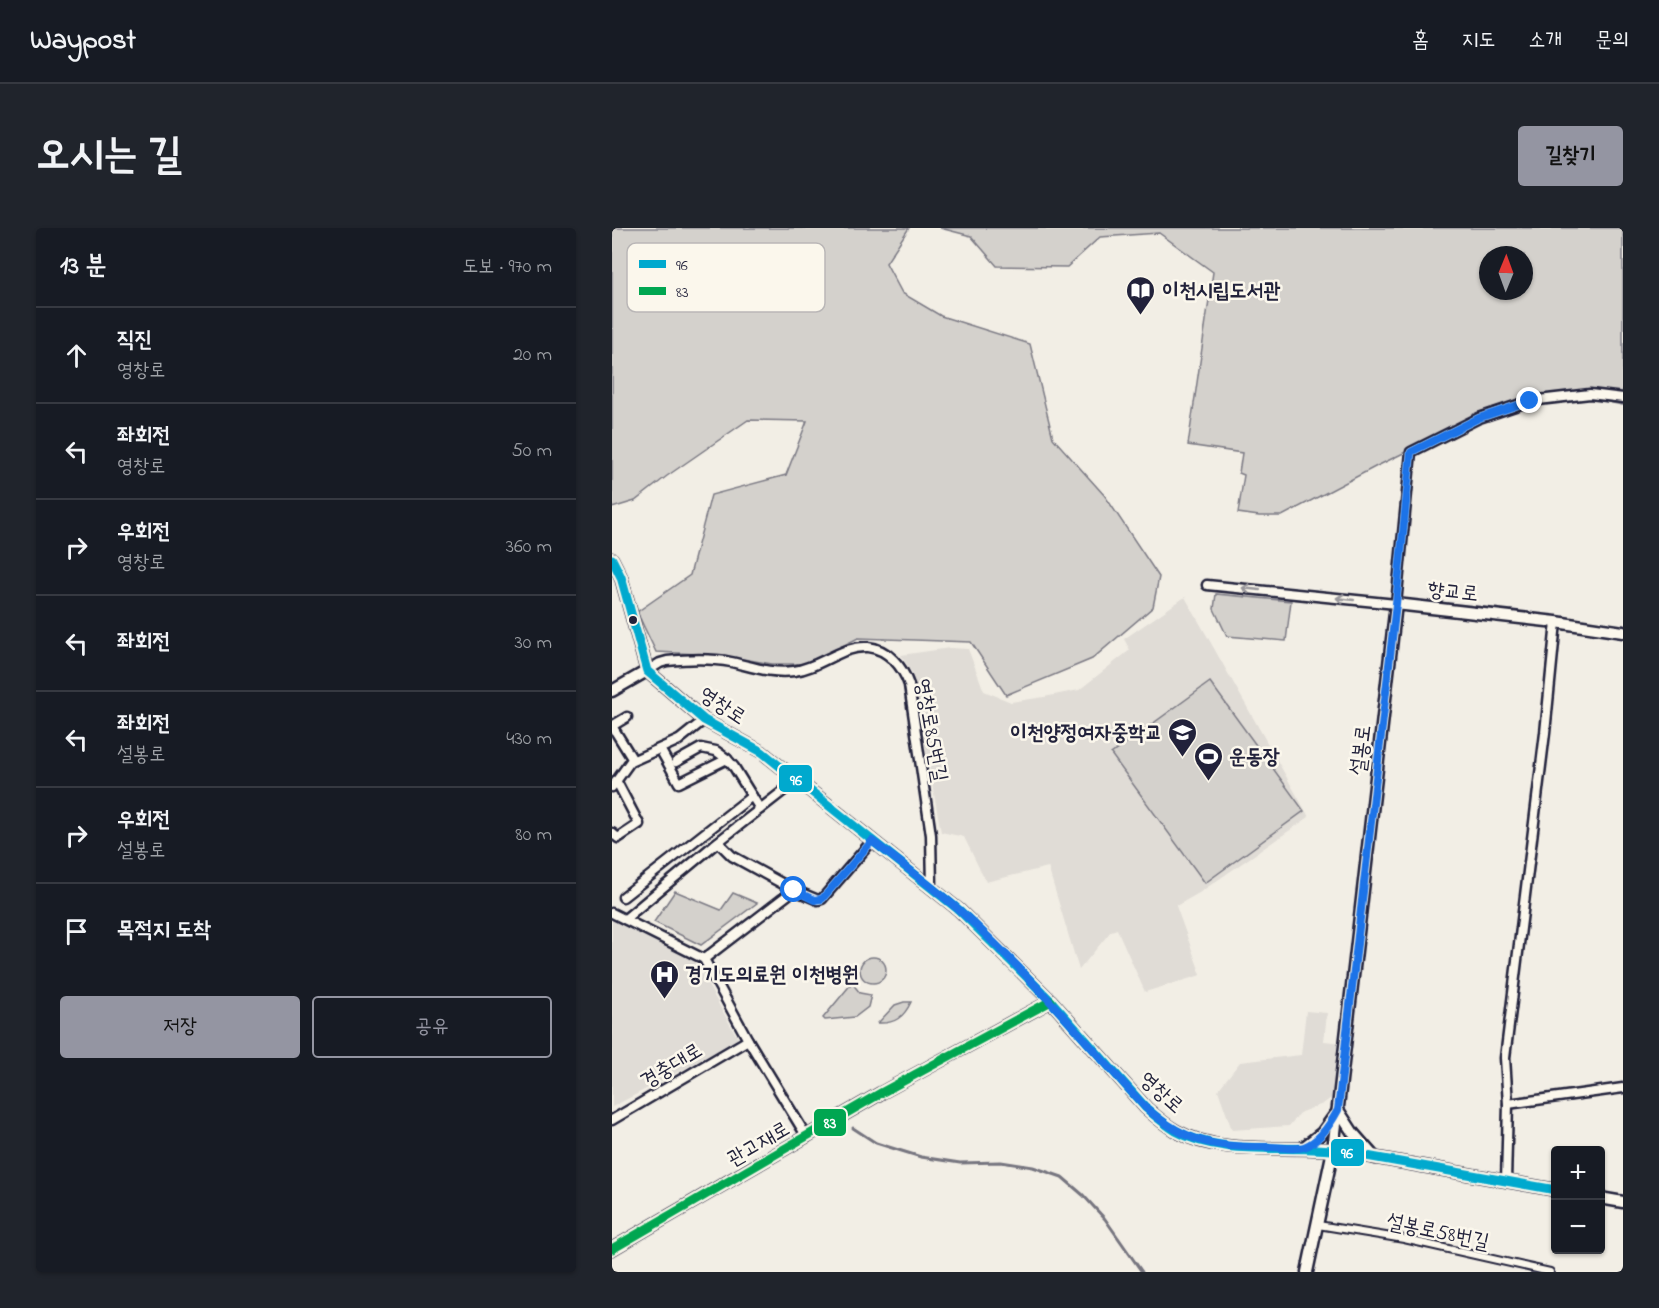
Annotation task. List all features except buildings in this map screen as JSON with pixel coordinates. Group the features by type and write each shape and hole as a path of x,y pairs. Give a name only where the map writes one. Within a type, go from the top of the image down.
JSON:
{"street":[{"name":"설봉로","path":"1307,1272 1333,1150 1396,604 1411,452 1479,418 1530,401 1590,394 1623,398"},
{"path":"612,559 621,577 647,671 612,691"},
{"name":"향교로","path":"1207,585 1556,622 1623,632"},
{"path":"1506,1181 1508,1104 1505,1058 1545,733 1556,622"},
{"name":"영창로85번길","path":"647,671 668,662 717,660 761,671 796,671 861,647 880,650 892,659 903,670 909,685 932,835 932,888"},
{"name":"영창로","path":"647,671 704,720 757,749 932,888 976,926 1051,1001 1146,1108 1177,1132 1202,1141 1230,1147 1304,1147 1333,1150 1551,1189"},
{"path":"627,717 612,726 633,760"},
{"path":"612,833 618,838 639,824 614,784 633,760 679,740 704,720"},
{"path":"676,762 701,748 716,751 734,767 760,809"},
{"path":"660,749 679,783 727,759"},
{"path":"625,919 796,781"},
{"path":"623,897 752,796"},
{"path":"718,842 732,856 814,900 822,899 872,841"},
{"path":"704,959 794,890"},
{"path":"612,913 704,959 748,1040 807,1137"},
{"name":"관고재로","path":"612,1249 891,1088 1051,1001"},
{"name":"경충대로","path":"612,1120 748,1040"},
{"path":"1508,1104 1623,1088"},
{"path":"1304,1147 1322,1133 1338,1110 1353,1133 1375,1158"},
{"path":"1605,1199 1623,1202"},
{"name":"설봉로58번길","path":"1318,1225 1404,1239 1550,1272"}],"shaded area":[{"path":"612,228 909,228 886,263 902,293 941,316 1030,344 1053,438 1105,496 1159,577 1153,607 1092,659 1006,695 971,642 858,638 807,664 772,664 720,655 656,652 637,612 690,575 711,495 786,475 807,421 748,420 635,501 612,508"},
{"path":"940,228 1623,228 1623,405 1569,394 1477,417 1282,516 1238,513 1244,475 1239,473 1242,453 1188,445 1213,272 1159,233 1100,237 1067,267 997,266 971,236"},
{"path":"1216,594 1291,601 1286,641 1227,636 1214,609"},
{"path":"1185,597 1309,817 1199,893 1176,906 1201,975 1145,992 1117,929 1111,931 1079,970 1048,867 986,882 964,837 941,832 912,673 901,655 950,648 968,649 984,691 1011,702 1079,690 1130,650 1124,639"},
{"name":"운동장","path":"1210,682 1304,811 1205,883 1111,754"},
{"path":"675,891 721,910 733,893 757,903 701,945 654,922"},
{"name":"경기도의료원 이천병원","path":"612,919 693,959 739,1040 612,1107"},
{"path":"873,957 882,961 886,970 882,979 873,983 864,979 860,970 864,961"},
{"path":"852,983 860,993 871,995 868,1007 855,1017 825,1020 823,1018"},
{"path":"911,1002 902,1016 894,1021 878,1023 895,1005"},
{"path":"1306,1011 1327,1013 1324,1041 1342,1043 1338,1082 1331,1098 1323,1104 1301,1112 1289,1126 1232,1130 1218,1090 1240,1062 1301,1055"}],"waterway":[{"path":"853,1128 876,1143 921,1157 960,1163 1001,1162 1033,1167 1062,1177 1105,1219 1142,1272"}],"transit line":[{"name":"96","path":"612,559 621,577 647,671 704,720 762,752 959,910 1051,1001 1146,1108 1168,1126 1194,1139 1212,1144 1252,1148 1333,1150 1551,1189"},
{"name":"83","path":"612,1249 881,1093 1051,1001"}],"place":[{"name":"이천시립도서관","path":"1141,316"},
{"name":"이천양정여자중학교","path":"1183,758"},
{"name":"운동장","path":"1208,782"},
{"name":"경기도의료원 이천병원","path":"664,1000"}],"route":[{"path":"794,890 814,900 822,899 872,841 959,910 1009,958 1051,1001 1146,1108 1163,1123 1177,1132 1218,1145 1304,1147 1330,1125 1338,1110 1396,604 1411,452 1479,418 1530,401"}]}
